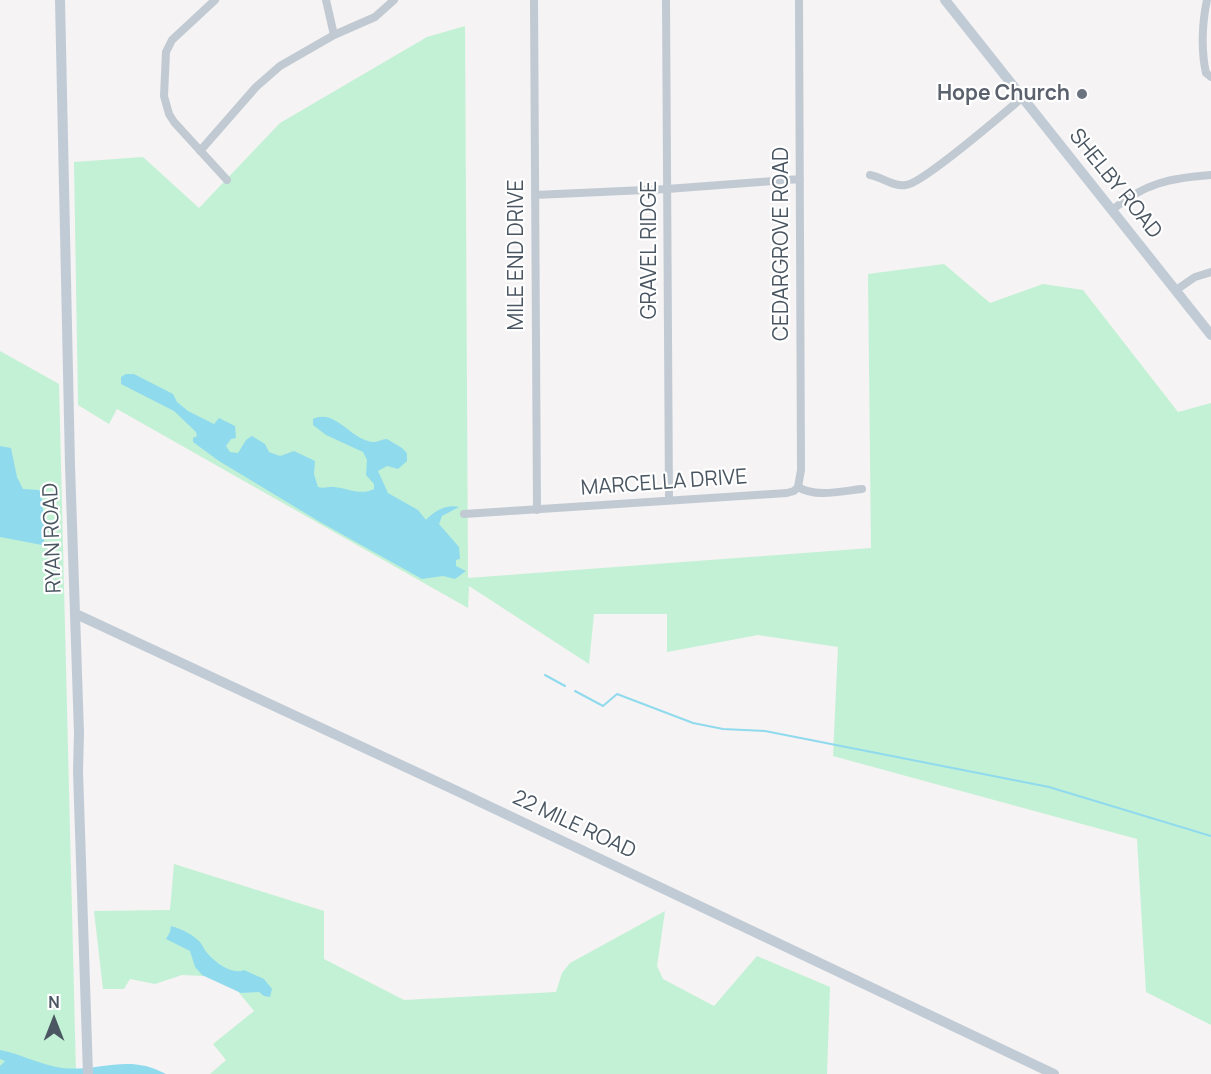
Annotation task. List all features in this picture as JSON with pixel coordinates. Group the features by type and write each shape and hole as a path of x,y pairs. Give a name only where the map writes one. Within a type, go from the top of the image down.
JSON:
{"street":[{"name":"RYAN ROAD","path":"60,0 70,455 80,733 78,771 88,1074"},
{"path":"215,0 172,40 164,60 164,96 169,114 227,180"},
{"path":"326,0 334,35"},
{"path":"200,152 263,80 288,61 334,35 375,17 394,0"},
{"name":"MILE END DRIVE","path":"534,0 537,510"},
{"name":"GRAVEL RIDGE","path":"666,0 669,500"},
{"name":"CEDARGROVE ROAD","path":"798,487 801,470 799,0"},
{"name":"SHELBY ROAD","path":"945,0 1211,335"},
{"path":"1207,0 1204,22 1205,65 1206,73 1211,78"},
{"path":"870,175 895,184 912,184 1022,98"},
{"path":"1112,210 1126,199 1159,182 1211,175"},
{"path":"535,195 667,189 800,179"},
{"path":"1176,290 1195,277 1211,272"},
{"name":"MARCELLA DRIVE","path":"464,514 787,493 798,487 805,491 819,493 862,489"},
{"name":"22 MILE ROAD","path":"76,614 457,791 1053,1074"}],"green space":[{"path":"465,26 468,578 871,548 868,274 944,264 990,303 1043,284 1083,290 1178,412 1211,403 1211,1025 1146,992 1137,839 833,756 838,647 758,635 667,652 667,614 594,614 589,664 469,586 468,608 117,409 109,424 78,405 74,162 143,157 199,208 280,123 427,37"},
{"path":"0,351 59,384 76,1074 0,1074"},
{"path":"174,864 324,911 324,959 404,1000 556,992 562,973 570,963 665,911 657,966 663,979 714,1006 757,956 830,987 827,1074 210,1074 226,1060 213,1044 254,1011 226,977 182,975 155,984 130,979 124,989 103,989 94,911 170,910"}],"water":[{"path":"134,374 173,394 177,402 188,411 214,424 219,418 235,426 236,438 231,439 226,446 230,452 238,453 246,440 252,436 265,444 269,452 280,456 294,451 315,461 314,474 318,487 364,492 374,489 374,484 366,475 367,460 363,452 326,435 313,425 313,419 321,417 337,421 366,441 387,439 407,453 407,461 398,469 387,466 378,471 388,493 418,510 426,520 441,509 450,506 459,507 442,516 439,524 459,547 460,559 456,560 456,566 466,571 455,579 443,576 422,579 320,522 219,461 193,442 193,438 197,436 196,432 174,411 121,384 121,377"},
{"path":"0,446 11,448 17,477 23,489 41,492 46,537 42,545 0,537"},
{"path":"171,926 194,937 211,957 224,967 234,971 244,970 264,979 272,989 270,997 259,992 241,993 202,975 195,967 190,951 166,939"},
{"path":"0,1050 62,1068 76,1069 126,1064 152,1068 166,1074 0,1074 0,1066 5,1061 0,1059"}],"waterway":[{"path":"545,675 565,686"},
{"path":"575,691 603,706 617,694 693,723 723,729 765,731 1049,787 1211,836"}],"place":[{"name":"Hope Church","path":"1082,94"}]}
